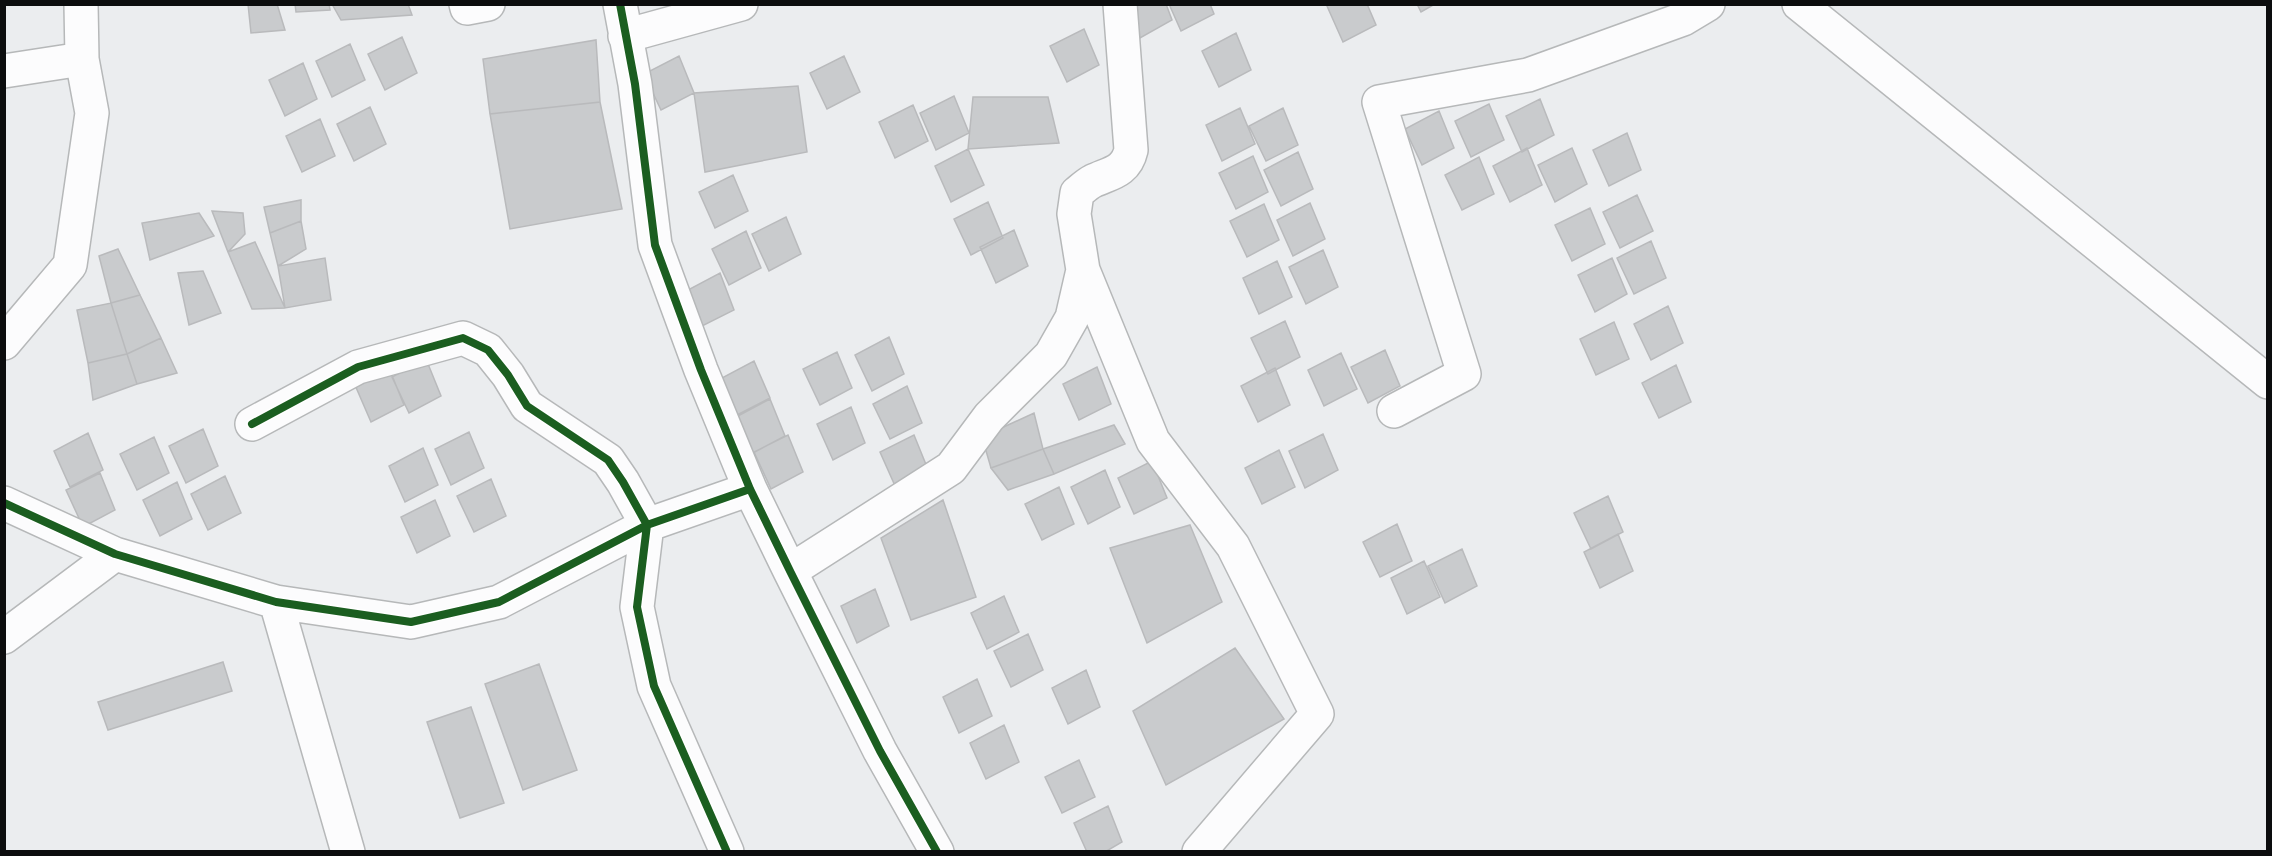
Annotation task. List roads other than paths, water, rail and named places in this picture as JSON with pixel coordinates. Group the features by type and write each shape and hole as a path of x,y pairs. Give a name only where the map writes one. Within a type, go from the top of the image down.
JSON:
{"street":[{"path":"4,343 70,265 92,113 82,59 81,4"},
{"path":"466,4 467,8 488,4"},
{"path":"620,4 635,84 656,245 701,370 750,489 790,572 880,750 937,852"},
{"path":"625,36 741,4"},
{"path":"1120,4 1131,150 1129,161 1121,170 1090,182 1077,193 1074,214 1083,270 1153,441 1233,546 1317,714 1199,852"},
{"path":"1394,411 1464,374 1379,102 1528,75 1683,19 1708,4"},
{"path":"1799,4 2268,382"},
{"path":"4,71 82,59"},
{"path":"790,572 951,468 989,417 1051,355 1072,318 1083,270"},
{"path":"252,424 358,367 463,338 488,350 508,375 527,406 608,460 623,482 646,525 638,607 654,686 727,852"},
{"path":"4,503 115,554 276,602 411,622 499,602 646,525 750,489"},
{"path":"4,637 115,554"},
{"path":"276,602 348,852"}]}
